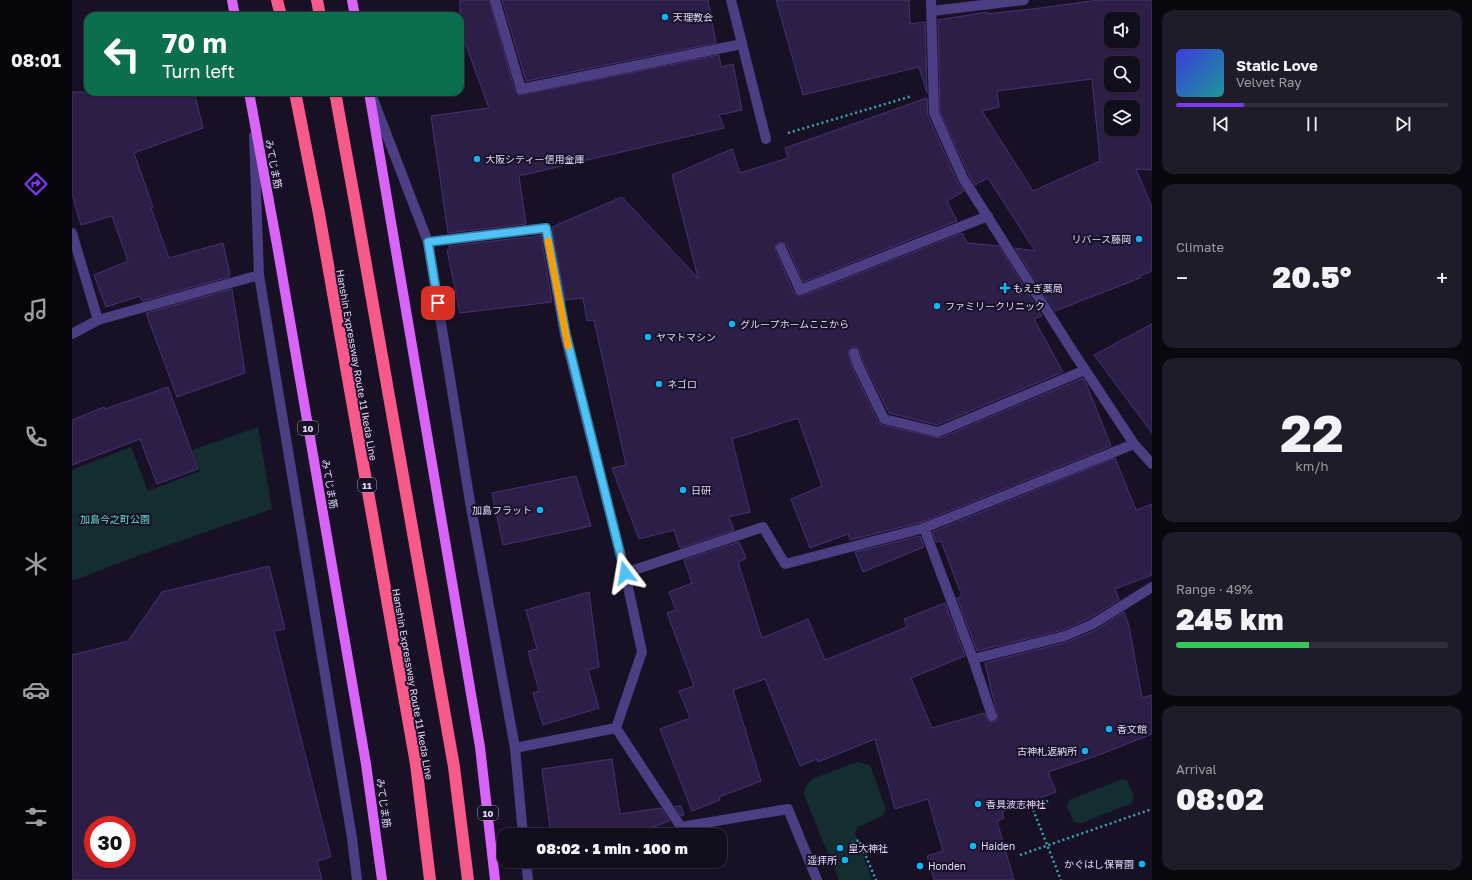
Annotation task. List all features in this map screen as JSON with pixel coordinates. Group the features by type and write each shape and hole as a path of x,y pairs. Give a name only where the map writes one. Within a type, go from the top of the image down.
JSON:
{"highway":[{"path":"278,0 280,12"},
{"path":"317,0 319,12"},
{"name":"Hanshin Expressway Route 11 Ikeda Line","path":"296,96 416,764 430,880"},
{"path":"336,96 454,767 468,880"}],"main road":[{"path":"232,0 234,12"},
{"path":"352,0 354,12"},
{"name":"みてじま筋","path":"250,96 279,253 366,764 382,880"},
{"name":"10","path":"370,96 480,747 495,880"}],"street":[{"path":"495,0 521,89 742,44"},
{"path":"731,0 766,139"},
{"path":"932,0 934,113 963,178 1085,370 1134,444 1152,464"},
{"path":"932,11 1024,0"},
{"path":"371,96 428,242 470,502 515,748 523,828"},
{"path":"253,115 259,275 352,838 357,880"},
{"path":"781,248 800,290 988,216"},
{"path":"428,242 546,228 566,335 625,573 642,652 616,728"},
{"path":"72,233 98,320"},
{"path":"72,334 98,320 259,275"},
{"path":"854,353 858,365 884,420 938,432 1085,370"},
{"path":"625,573 763,527 785,564 924,528 1134,444"},
{"path":"924,528 973,659 992,716"},
{"path":"973,659 1065,636 1093,624 1152,587"},
{"path":"515,748 616,728"},
{"path":"616,728 681,828 788,809 817,880"},
{"path":"527,868 528,880"}],"path":[{"path":"766,139 933,90"},
{"path":"1048,801 1032,807 1061,880"},
{"path":"1020,855 1152,810"},
{"path":"852,843 859,840 876,880"}],"green space":[{"name":"加島今之町公園","path":"258,427 272,509 143,554 72,581 72,470 131,447 148,491 200,471 192,450"},
{"path":"857,762 870,765 886,809 883,816 858,827 855,833 872,880 839,880 804,795 805,787 812,779"},
{"path":"1122,779 1127,781 1134,796 1132,803 1082,823 1074,822 1067,807 1069,800"}],"building":[{"path":"460,0 489,0 515,91 519,95 719,55 721,67 733,64 742,110 719,115 724,128 519,176 526,224 448,233 431,116 489,108 464,40 464,12 460,12"},
{"path":"502,0 708,0 716,43 526,81"},
{"path":"776,0 909,0 910,24 925,22 927,93 919,67 803,95"},
{"path":"1099,0 1152,0 1152,170 1136,169 1152,207 1152,271 1140,276 1140,278 1055,311 1015,248 1035,251 988,178 975,185 940,112 938,20 987,12 987,14","holes":["1092,79 1100,161 1033,191 982,111 999,107 997,91"]},
{"path":"72,92 84,92 84,96 195,96 203,128 134,153 153,207 151,208 169,258 223,243 230,274 229,277 142,301 140,296 106,307 94,275 128,261 112,216 81,225 72,194"},
{"path":"927,98 928,116 957,181 964,191 947,201 957,221 803,282 787,245 779,242 776,245 775,250 794,293 802,296 962,233 967,243 999,246 1042,316 1034,319 1063,372 937,425 889,413 864,363 860,351 856,347 852,347 848,352 852,367 878,422 882,425 940,438 1083,378 1111,446 922,522 850,540 848,534 810,548 791,499 822,486 798,418 732,439 750,512 729,517 734,530 680,548 674,530 639,539 612,468 626,465 594,320 587,321 583,298 565,300 552,227 622,197 698,278 672,175 732,149 740,173 788,158 785,148"},
{"path":"541,235 552,302 460,313 447,250 450,250 449,246 528,238"},
{"path":"232,289 245,373 177,397 146,313"},
{"path":"1152,324 1152,433 1094,355"},
{"path":"168,387 198,469 157,484 140,439 72,465 72,420 104,407 105,409"},
{"path":"1115,458 1136,510 1152,504 1152,575 1115,589 1119,600 1090,618 1063,630 977,651 957,598 962,596 941,541 936,542 932,532"},
{"name":"加島フラット","path":"576,476 591,526 503,545 492,493"},
{"path":"920,536 924,547 863,572 855,552"},
{"path":"739,542 746,558 738,562 762,638 808,619 825,660 907,627 904,619 945,603 965,656 911,678 932,728 984,713 988,721 994,722 997,720 998,714 985,663 1067,642 1096,630 1124,612 1129,626 1142,698 1152,695 1152,734 1096,756 1048,772 1056,792 1002,812 1004,818 997,821 1014,880 934,880 927,856 943,851 928,799 895,809 875,739 818,762 817,759 800,766 765,679 733,690 761,781 719,797 720,800 692,811 660,729 690,718 679,691 694,686 667,613 676,610 669,592 692,583 684,560"},
{"path":"269,566 285,629 274,631 331,857 317,861 322,880 72,880 72,655 128,641 162,592"},
{"path":"589,592 599,667 588,670 599,708 543,725 533,693 539,691 528,651 537,649 526,610"},
{"path":"612,759 620,814 661,808 669,821 651,828 550,828 542,769"},
{"path":"675,806 681,806 684,815 681,816"}],"slow traffic":[{"path":"548,241 568,346"}],"place":[{"name":"天理教会","path":"665,17"},
{"name":"大阪シティー信用金庫","path":"477,159"},
{"name":"リバース藤岡","path":"1139,239"},
{"name":"もえぎ薬局","path":"1005,288"},
{"name":"ファミリークリニック","path":"937,306"},
{"name":"グループホームここから","path":"732,324"},
{"name":"ヤマトマシン","path":"648,337"},
{"name":"ネゴロ","path":"659,384"},
{"name":"日研","path":"683,490"},
{"name":"加島フラット","path":"540,510"},
{"name":"香文館","path":"1109,729"},
{"name":"古神札返納所","path":"1085,751"},
{"name":"香具波志神社","path":"978,804"},
{"name":"Haiden","path":"973,846"},
{"name":"皇大神社","path":"840,848"},
{"name":"遥拝所","path":"845,860"},
{"name":"かぐはし保育園","path":"1142,864"},
{"name":"Honden","path":"920,866"}],"route":[{"path":"438,303 428,242 546,228 566,335 625,573"}]}
